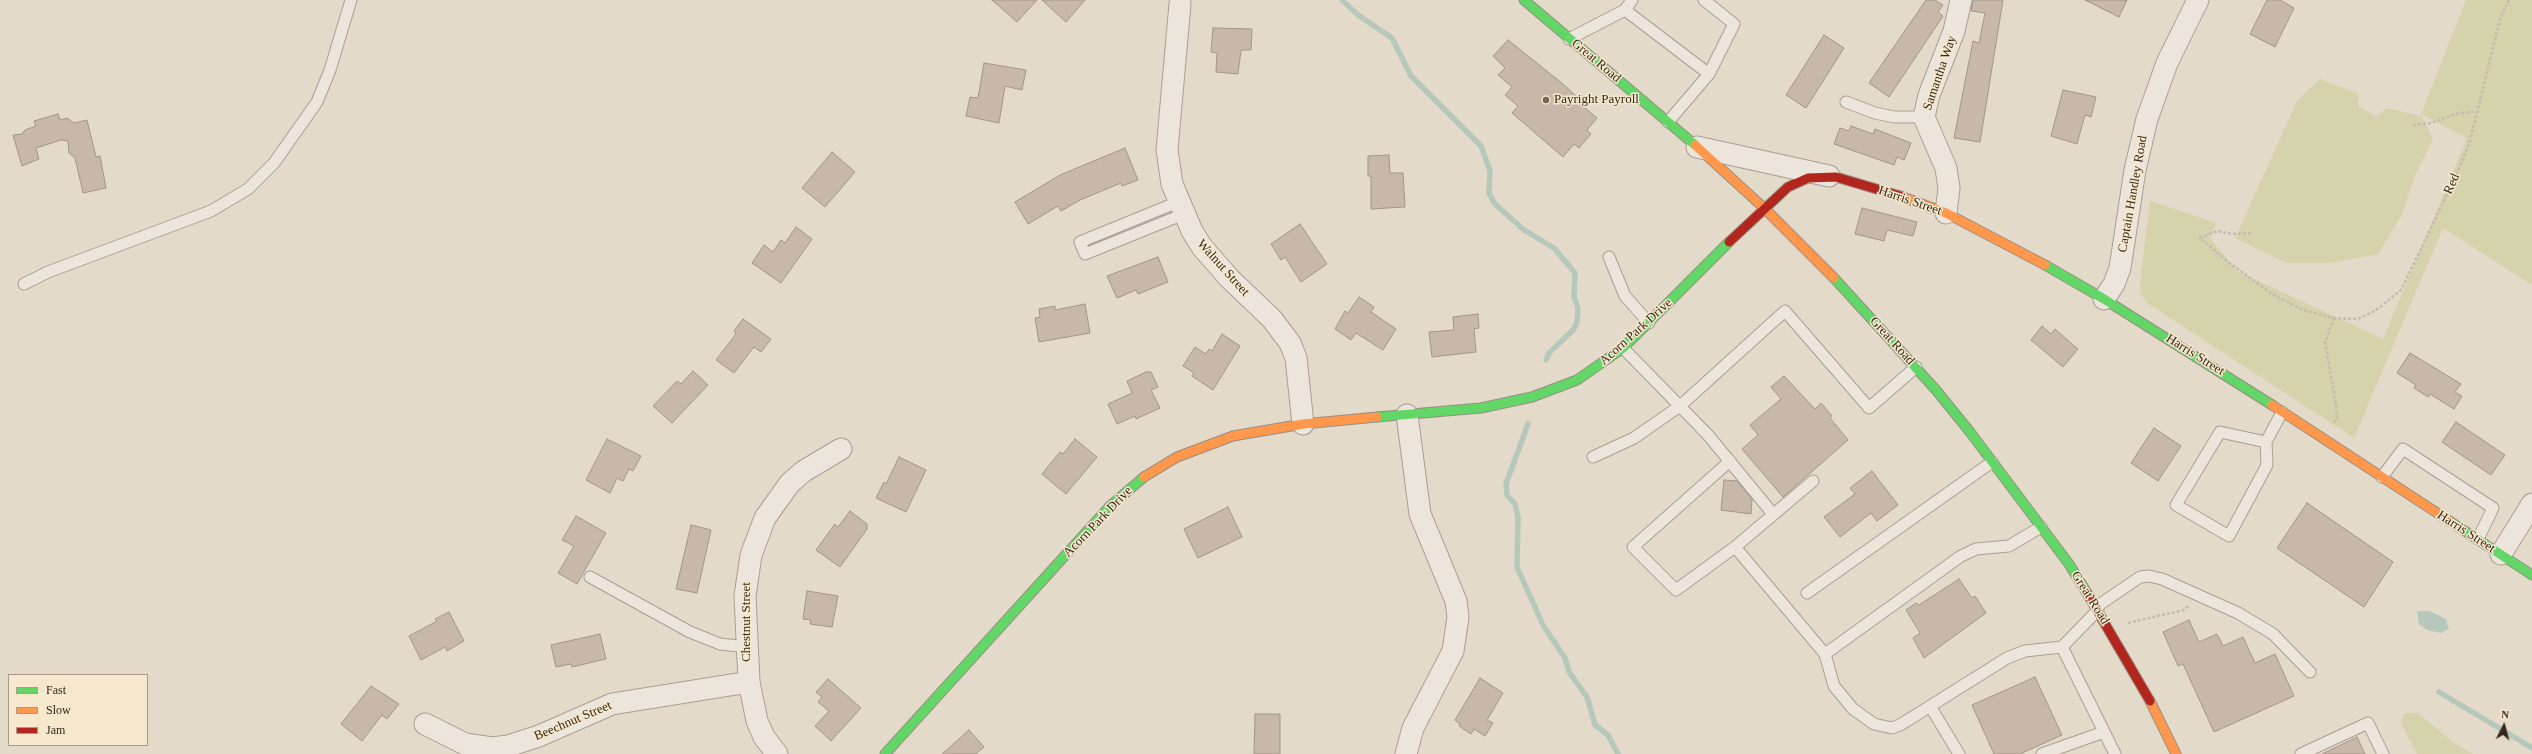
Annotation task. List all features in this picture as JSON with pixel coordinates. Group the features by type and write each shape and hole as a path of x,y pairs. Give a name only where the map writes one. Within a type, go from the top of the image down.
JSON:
{"street":[{"name":"Great Road","path":"1524,0 1697,147 1764,208 1835,278 1916,367 1992,462 2041,527 2097,609 2138,678 2176,754"},
{"name":"Samantha Way","path":"1946,213 1949,188 1946,168 1924,117 1929,94 1954,31 1961,0"},
{"name":"Captain Handley Road","path":"2104,299 2114,284 2124,249 2135,170 2147,119 2167,64 2198,0"},
{"name":"Walnut Street","path":"1180,4 1167,150 1172,184 1181,208 1202,247 1230,279 1272,319 1290,343 1296,358 1303,424"},
{"name":"Harris Street","path":"1697,147 1836,177 1890,192 1946,213 2011,246 2104,299 2327,441 2532,575"},
{"name":"Harris Street","path":"1764,208 1797,181 1808,178 1836,177"},
{"name":"Acorn Park Drive","path":"886,754 1125,492 1177,457 1213,442 1248,433 1303,424 1481,408 1532,397 1577,380 1623,348 1764,208"},
{"path":"1406,754 1412,728 1453,651 1458,617 1456,601 1420,514 1407,415"},
{"name":"Chestnut Street","path":"777,754 764,737 757,721 749,682 745,596 751,554 761,526 775,502 790,483 804,471 841,449"},
{"path":"2501,554 2532,504"},
{"name":"Beechnut Street","path":"425,724 465,744 492,748 508,746 539,736 612,704 749,682"}],"lane":[{"path":"24,284 48,272 211,211 248,189 274,163 317,102 330,70 351,0"},
{"path":"1569,39 1626,10 1632,0"},
{"path":"1668,122 1709,74 1734,24 1704,0"},
{"path":"1626,10 1709,74"},
{"path":"1846,102 1875,113 1894,117 1924,117"},
{"path":"1181,208 1085,254 1080,242 1181,208"},
{"path":"1609,258 1625,296 1649,323"},
{"path":"1593,457 1634,438 1680,406 1784,311 1870,408 1916,367"},
{"path":"1623,348 1680,406 1730,461 1773,514"},
{"path":"2266,442 2220,432 2176,505 2229,536 2267,465 2266,442 2282,412"},
{"path":"2382,477 2403,449 2493,508 2478,539"},
{"path":"1730,461 1633,547 1676,590 1735,547 1812,481"},
{"path":"1806,593 1992,462"},
{"path":"1825,654 1961,556 1976,549 2009,546 2041,527"},
{"path":"1735,547 1825,654 1834,686 1853,709 1874,724 1892,728 1900,725 2007,658 2025,651 2062,647 2097,609 2140,577 2149,576 2162,579 2238,613 2273,634 2310,672"},
{"path":"590,577 690,632 720,644 747,647"},
{"path":"2062,647 2115,754"},
{"path":"1930,706 1959,754"},
{"path":"2301,754 2368,723 2383,754"},
{"path":"2042,754 2104,732"}],"path":[{"name":"Red","path":"2251,233 2232,234 2217,231 2200,238 2228,262 2272,294 2303,310 2334,318 2357,319 2376,311 2401,290 2456,176 2470,140 2500,19 2510,0"},
{"path":"2413,125 2432,123 2455,114 2477,111"},
{"path":"2327,441 2337,416 2325,342 2334,318"},
{"path":"2126,623 2184,610 2198,595"}],"shaded area":[{"path":"2466,0 2532,0 2532,285 2443,228 2354,438 2147,303 2141,295 2140,284 2150,201 2216,223 2210,238 2237,271 2383,339 2467,138 2421,114"},
{"path":"2320,79 2359,94 2358,106 2376,116 2387,108 2422,116 2433,139 2415,176 2402,215 2378,254 2330,263 2287,263 2235,238 2297,101"},
{"path":"2417,611 2429,611 2446,619 2449,629 2441,633 2427,630 2419,624"},
{"path":"2404,713 2418,713 2454,743 2473,754 2417,754 2401,723"}],"building":[{"path":"992,0 1037,0 1017,22"},
{"path":"1042,0 1085,0 1066,22"},
{"path":"1926,0 1935,0 1943,5 1938,12 1943,16 1889,97 1869,83"},
{"path":"1973,0 2003,0 1980,142 1954,138 1973,41 1979,43 1985,13 1971,11"},
{"path":"2085,0 2127,0 2119,17"},
{"path":"2267,0 2280,0 2294,8 2275,47 2250,34"},
{"path":"1213,28 1252,29 1251,50 1241,50 1238,74 1216,72 1217,53 1211,52"},
{"path":"1824,35 1844,48 1806,108 1786,95"},
{"name":"Payright Payroll","path":"1508,40 1563,84 1587,106 1585,108 1597,118 1587,130 1591,134 1579,148 1574,144 1563,157 1512,113 1518,106 1505,95 1512,87 1498,75 1505,68 1493,56"},
{"path":"984,63 1026,70 1022,90 1005,86 999,123 966,116 970,97 978,98"},
{"path":"2063,90 2096,97 2091,117 2085,115 2077,144 2051,136"},
{"path":"58,114 60,120 67,118 74,123 87,120 96,157 100,156 106,188 83,193 75,158 69,153 68,141 61,140 36,148 39,159 22,166 13,135 22,134 25,130 36,126 34,121"},
{"path":"1851,126 1873,134 1875,129 1911,143 1904,160 1897,157 1894,165 1834,144 1840,128 1849,131"},
{"path":"1125,148 1138,180 1122,186 1121,183 1080,200 1061,211 1058,206 1028,224 1015,202 1060,175"},
{"path":"832,152 855,172 825,207 802,188"},
{"path":"1389,155 1390,173 1403,173 1405,207 1371,209 1371,176 1368,176 1368,156"},
{"path":"1862,208 1917,222 1913,236 1887,230 1884,241 1855,234"},
{"path":"1300,224 1327,264 1301,282 1285,257 1281,260 1271,244"},
{"path":"796,227 812,239 781,283 752,263 764,245 773,252 781,240 785,243"},
{"path":"1158,257 1168,282 1138,294 1136,290 1117,298 1107,276"},
{"path":"1359,297 1374,307 1371,312 1396,329 1383,350 1356,333 1351,340 1335,329 1345,311 1348,313"},
{"path":"1085,304 1090,333 1039,342 1035,318 1040,317 1039,309 1055,306 1055,310"},
{"path":"1478,314 1479,328 1474,329 1476,352 1432,357 1429,332 1454,330 1453,317"},
{"path":"743,319 771,339 761,352 754,347 734,373 716,360 736,334 734,331"},
{"path":"2042,326 2051,334 2055,329 2078,349 2063,367 2031,340"},
{"path":"1222,334 1240,346 1213,390 1192,376 1194,373 1183,366 1195,347 1206,354 1209,349 1212,351"},
{"path":"2410,353 2461,384 2455,392 2462,396 2454,409 2430,394 2428,397 2414,388 2416,385 2397,373"},
{"path":"693,371 708,385 672,423 653,406 677,381 681,384"},
{"path":"1146,372 1151,372 1158,387 1151,390 1160,408 1136,419 1135,416 1117,424 1108,404 1132,393 1127,381"},
{"path":"1784,376 1815,409 1821,403 1832,416 1830,418 1848,440 1783,497 1742,449 1758,435 1750,425 1781,399 1771,387"},
{"path":"2456,422 2505,455 2491,475 2442,442"},
{"path":"2154,428 2181,446 2158,481 2131,463"},
{"path":"607,439 641,456 633,471 629,469 623,481 617,478 610,493 586,480"},
{"path":"1075,439 1097,457 1066,494 1042,474 1060,452 1063,454"},
{"path":"899,457 926,470 906,512 876,498 884,482 886,484"},
{"path":"1872,471 1898,505 1877,521 1871,513 1840,537 1824,517 1855,494 1850,488"},
{"path":"1724,480 1737,481 1752,499 1751,514 1721,510"},
{"path":"2307,503 2393,562 2364,607 2277,548"},
{"path":"1228,507 1242,537 1198,558 1184,529"},
{"path":"850,511 867,524 867,529 840,567 816,550 835,524 838,527"},
{"path":"576,516 606,533 577,584 558,573 574,546 562,540"},
{"path":"691,525 711,530 697,593 676,589"},
{"path":"1959,579 1972,598 1975,596 1986,613 1924,658 1913,638 1920,633 1906,610 1916,603 1919,605"},
{"path":"807,591 838,596 832,627 810,624 811,620 803,619"},
{"path":"449,612 464,641 447,651 445,647 421,660 409,636 437,621 435,619"},
{"path":"2189,620 2199,642 2217,634 2223,646 2243,637 2255,663 2275,654 2294,696 2214,732 2183,664 2178,666 2163,632"},
{"path":"600,634 606,659 572,667 571,664 556,667 551,645"},
{"path":"2035,677 2062,735 2020,754 1994,754 1972,705"},
{"path":"1480,678 1503,693 1487,720 1493,723 1485,736 1474,729 1471,734 1459,726 1460,724 1455,720"},
{"path":"828,679 861,708 831,741 815,726 829,711 818,702 822,697 816,692"},
{"path":"371,686 399,704 387,719 382,715 362,741 341,724"},
{"path":"1255,714 1280,714 1280,754 1254,754"},
{"path":"969,730 984,747 976,754 942,754"},
{"path":"2357,737 2365,754 2322,754"}],"waterway":[{"path":"1342,0 1358,15 1392,38 1411,76 1481,146 1490,171 1489,193 1495,204 1524,230 1554,248 1575,273 1574,296 1578,309 1577,322 1574,329 1549,353 1546,360"},
{"path":"1528,424 1506,484 1507,495 1515,504 1518,517 1517,567 1543,625 1565,658 1569,672 1587,697 1595,725 1608,735 1618,754"},
{"path":"2439,692 2532,748"}],"traffic: fast":[{"path":"1524,0 1695,145"},
{"path":"1377,417 1481,408 1532,397 1577,380 1623,348 1729,242"},
{"path":"2045,265 2104,299 2272,405"},
{"path":"1834,278 1936,390 1970,432 2069,564 2087,593"},
{"path":"885,754 1110,506 1144,477"},
{"path":"2451,522 2532,575"}],"traffic: slow":[{"path":"1695,145 1764,208 1834,278"},
{"path":"1900,196 1946,213 2045,265"},
{"path":"2272,405 2451,522"},
{"path":"1144,477 1177,457 1233,436 1303,424 1377,417"},
{"path":"2150,701 2176,754"}],"traffic: jam":[{"path":"1729,242 1788,187 1808,178 1836,177 1900,196"},
{"path":"2087,593 2150,701"}],"place":[{"name":"Payright Payroll","path":"1546,100"}]}
